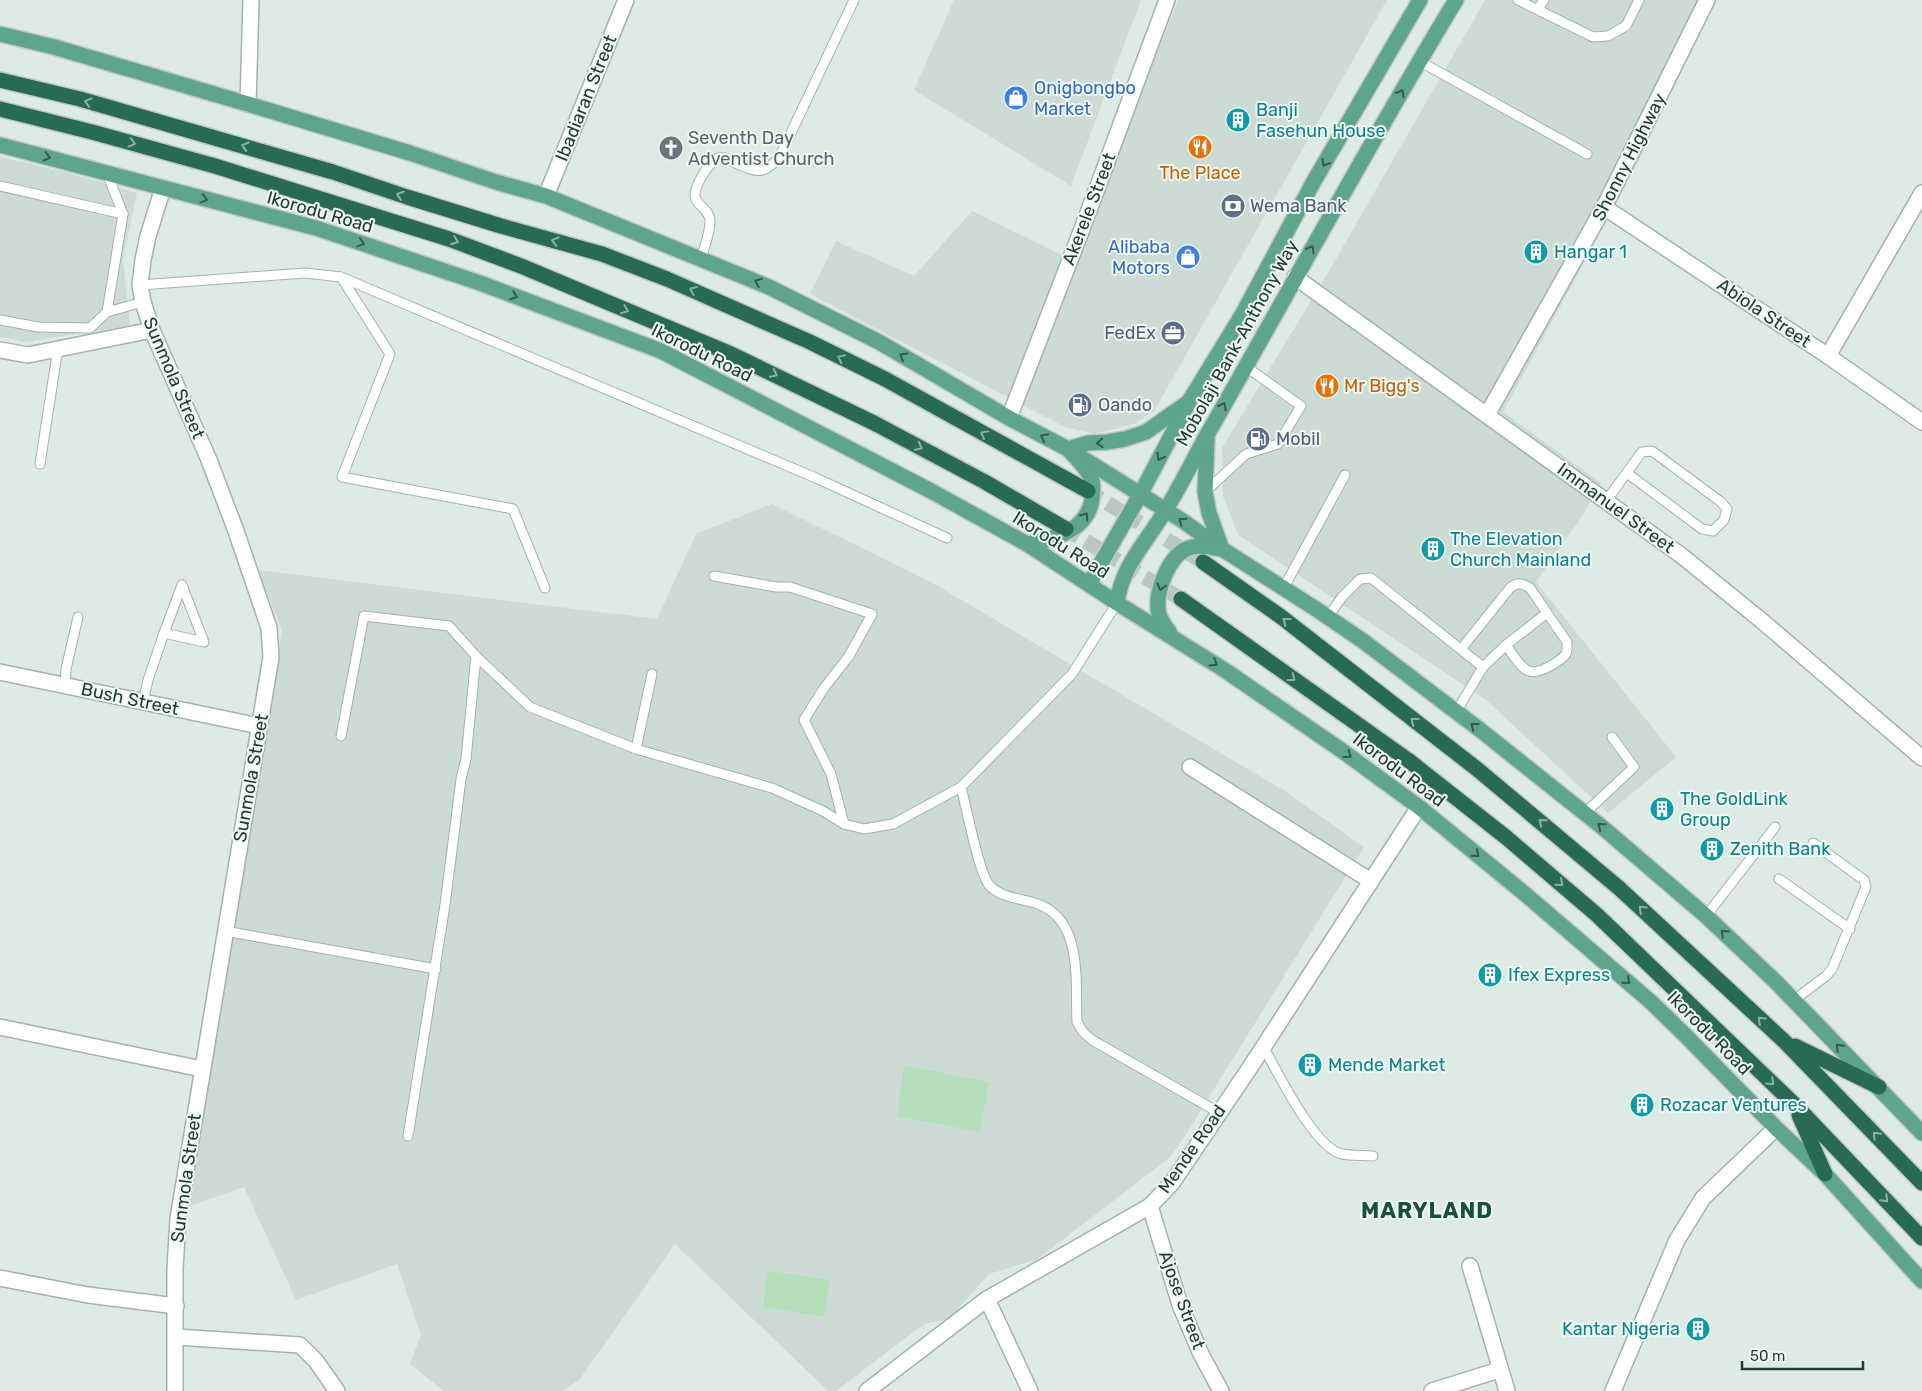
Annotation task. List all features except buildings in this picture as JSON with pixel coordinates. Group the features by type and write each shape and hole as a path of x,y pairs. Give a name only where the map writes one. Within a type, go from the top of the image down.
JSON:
{"highway":[{"path":"0,80 260,150 454,212 612,258 676,283 818,346 884,379 1088,492"},
{"name":"Ikorodu Road","path":"0,109 215,166 449,239 521,266 731,354 882,428 1066,529"},
{"path":"1203,562 1280,616 1477,769 1619,888 1783,1040 1922,1183"},
{"name":"Ikorodu Road","path":"1181,599 1408,760 1507,838 1597,915 1794,1104 1922,1238"},
{"path":"1783,1040 1879,1088"},
{"path":"1794,1104 1825,1174"}],"main road":[{"name":"Mobolaji Bank-Anthony Way","path":"1089,584 1140,495 1190,400 1242,315 1314,181 1420,0"},
{"name":"Mobolaji Bank-Anthony Way","path":"1117,603 1118,590 1127,567 1166,510 1295,277 1456,0"},
{"path":"0,34 54,47 248,104 546,196 769,287 879,342 1009,418 1068,449 1166,510 1222,550 1328,617 1456,712 1585,813 1706,916 1794,1000 1921,1129"},
{"name":"Ikorodu Road","path":"0,146 316,228 544,306 661,351 931,491 1027,544 1284,710 1419,807 1525,894 1651,1002 1714,1063 1776,1128 1825,1174 1922,1281"},
{"path":"1068,449 1088,443 1125,439 1146,432 1190,400"},
{"path":"1208,435 1205,492 1209,513 1222,550"},
{"path":"1027,544 1061,536 1078,525 1089,511 1093,489 1092,478 1068,449"},
{"path":"1172,637 1162,622 1158,611 1161,585 1168,569 1177,557 1187,549 1202,546 1222,550"}],"street":[{"path":"248,104 251,0"},
{"name":"Ibadiaran Street","path":"546,196 626,0"},
{"name":"Akerele Street","path":"1009,418 1167,0"},
{"name":"Shonny Highway","path":"1487,415 1604,207 1707,0"},
{"name":"Sunmola Street","path":"163,188 148,236 140,285 143,302 152,330 209,460 259,596 269,628 271,657 178,1218 175,1269 175,1391"},
{"path":"1828,356 1922,193"},
{"name":"Abiola Street","path":"1604,207 1828,356 1922,422"},
{"name":"Immanuel Street","path":"1295,277 1682,556 1762,621 1922,758"},
{"path":"0,350 28,355 152,330"},
{"name":"Bush Street","path":"0,672 259,726"},
{"path":"1190,767 1371,881"},
{"name":"Mende Road","path":"866,1391 987,1299 1150,1206 1172,1183 1419,807"},
{"path":"0,1027 202,1068"},
{"path":"1613,1391 1677,1240 1691,1216 1703,1198 1776,1128"},
{"name":"Ajose Street","path":"1150,1206 1180,1305 1201,1354 1221,1391"},
{"path":"1470,1266 1499,1370 1507,1391"},
{"path":"0,1278 88,1295 176,1306"},
{"path":"987,1299 1030,1391"},
{"path":"176,1337 300,1346 316,1361 337,1391"},
{"path":"1432,1391 1499,1370"}],"lane":[{"path":"701,259 710,220 707,210 697,200 695,195 710,163 720,157 752,170 761,171 770,168 780,156 854,0"},
{"path":"1518,0 1593,38 1608,36 1626,26 1639,0"},
{"path":"1538,10 1544,0"},
{"path":"1419,61 1587,154"},
{"path":"107,173 123,214 107,312"},
{"path":"0,186 123,214"},
{"path":"140,285 305,273 341,277 816,478 947,538"},
{"path":"341,277 390,354 342,478 513,509 545,588"},
{"path":"0,320 38,327 90,328 107,312 143,302"},
{"path":"40,464 58,348"},
{"path":"1205,492 1246,454 1278,444 1301,406 1245,366"},
{"path":"1606,501 1642,452 1652,451 1721,502 1727,509 1724,520 1713,531 1702,528 1627,473"},
{"path":"1283,589 1345,475"},
{"path":"714,576 776,587 790,587 872,614 849,656 824,688 804,720 831,774 844,824"},
{"path":"1328,617 1342,597 1360,579 1371,578 1483,667"},
{"path":"1461,649 1515,584 1523,583 1530,588 1566,642 1568,649 1565,655 1538,672 1530,672 1525,669 1506,645"},
{"path":"143,702 148,680 164,633 182,585 204,642 164,633"},
{"path":"341,736 364,616 449,626 476,656 530,707 636,749 772,788 823,811 844,824 864,829 893,824 961,787 1072,674 1117,603"},
{"path":"1456,712 1483,667 1506,645 1547,613"},
{"path":"65,686 66,669 78,617"},
{"path":"408,1136 436,968 460,779 466,759 476,656"},
{"path":"636,749 652,674"},
{"path":"1585,813 1634,766 1612,738"},
{"path":"961,787 982,871 989,885 999,892 1038,904 1056,914 1066,929 1073,945 1077,1022 1083,1032 1092,1040 1218,1112"},
{"path":"1706,916 1775,827"},
{"path":"1794,1000 1826,976 1832,969 1865,893 1866,886 1864,880 1813,843"},
{"path":"1779,878 1850,929"},
{"path":"225,931 436,968"},
{"path":"1263,1046 1299,1110 1322,1140 1340,1154 1373,1156"}],"shaded area":[{"name":"Onigbongbo Market","path":"954,0 1141,0 1071,186 914,90"},
{"path":"1178,0 1387,0 1154,411 1134,424 1095,434 1065,427 810,294 836,241 914,276 972,211 1074,261"},
{"path":"1485,0 1715,0 1639,161 1503,412 1601,483 1583,515 1536,582 1676,757 1608,813 1486,700 1238,535 1223,496 1222,448 1332,266"},
{"path":"0,157 65,172 137,193 123,259 130,326 25,342 0,337"},
{"path":"772,504 931,582 1285,791 1364,847 1182,1141 1168,1159 1036,1260 989,1274 949,1319 924,1324 836,1391 828,1391 675,1244 580,1379 562,1391 444,1391 410,1364 421,1335 397,1264 296,1300 244,1187 187,1207 282,631 258,570 657,619 696,534"}],"green space":[{"path":"904,1065 989,1082 980,1132 897,1116"},
{"path":"768,1271 830,1280 824,1317 763,1307"}],"tunnel":[{"path":"1088,491 1203,562"},
{"path":"1066,529 1181,599"}],"place":[{"name":"Onigbongbo Market","path":"1016,98"},
{"name":"Banji Fasehun House","path":"1238,120"},
{"name":"The Place","path":"1200,147"},
{"name":"Seventh Day Adventist Church","path":"671,148"},
{"name":"Wema Bank","path":"1233,206"},
{"name":"Hangar 1","path":"1536,252"},
{"name":"Alibaba Motors","path":"1188,257"},
{"name":"FedEx","path":"1173,333"},
{"name":"Mr Bigg's","path":"1327,386"},
{"name":"Oando","path":"1080,405"},
{"name":"Mobil","path":"1258,439"},
{"name":"The Elevation Church Mainland","path":"1433,549"},
{"name":"The GoldLink Group","path":"1662,809"},
{"name":"Zenith Bank","path":"1712,849"},
{"name":"Ifex Express","path":"1490,975"},
{"name":"Mende Market","path":"1310,1065"},
{"name":"Rozacar Ventures","path":"1642,1105"},
{"name":"Kantar Nigeria","path":"1698,1329"}],"district":[{"name":"MARYLAND","path":"1427,1210"}]}
